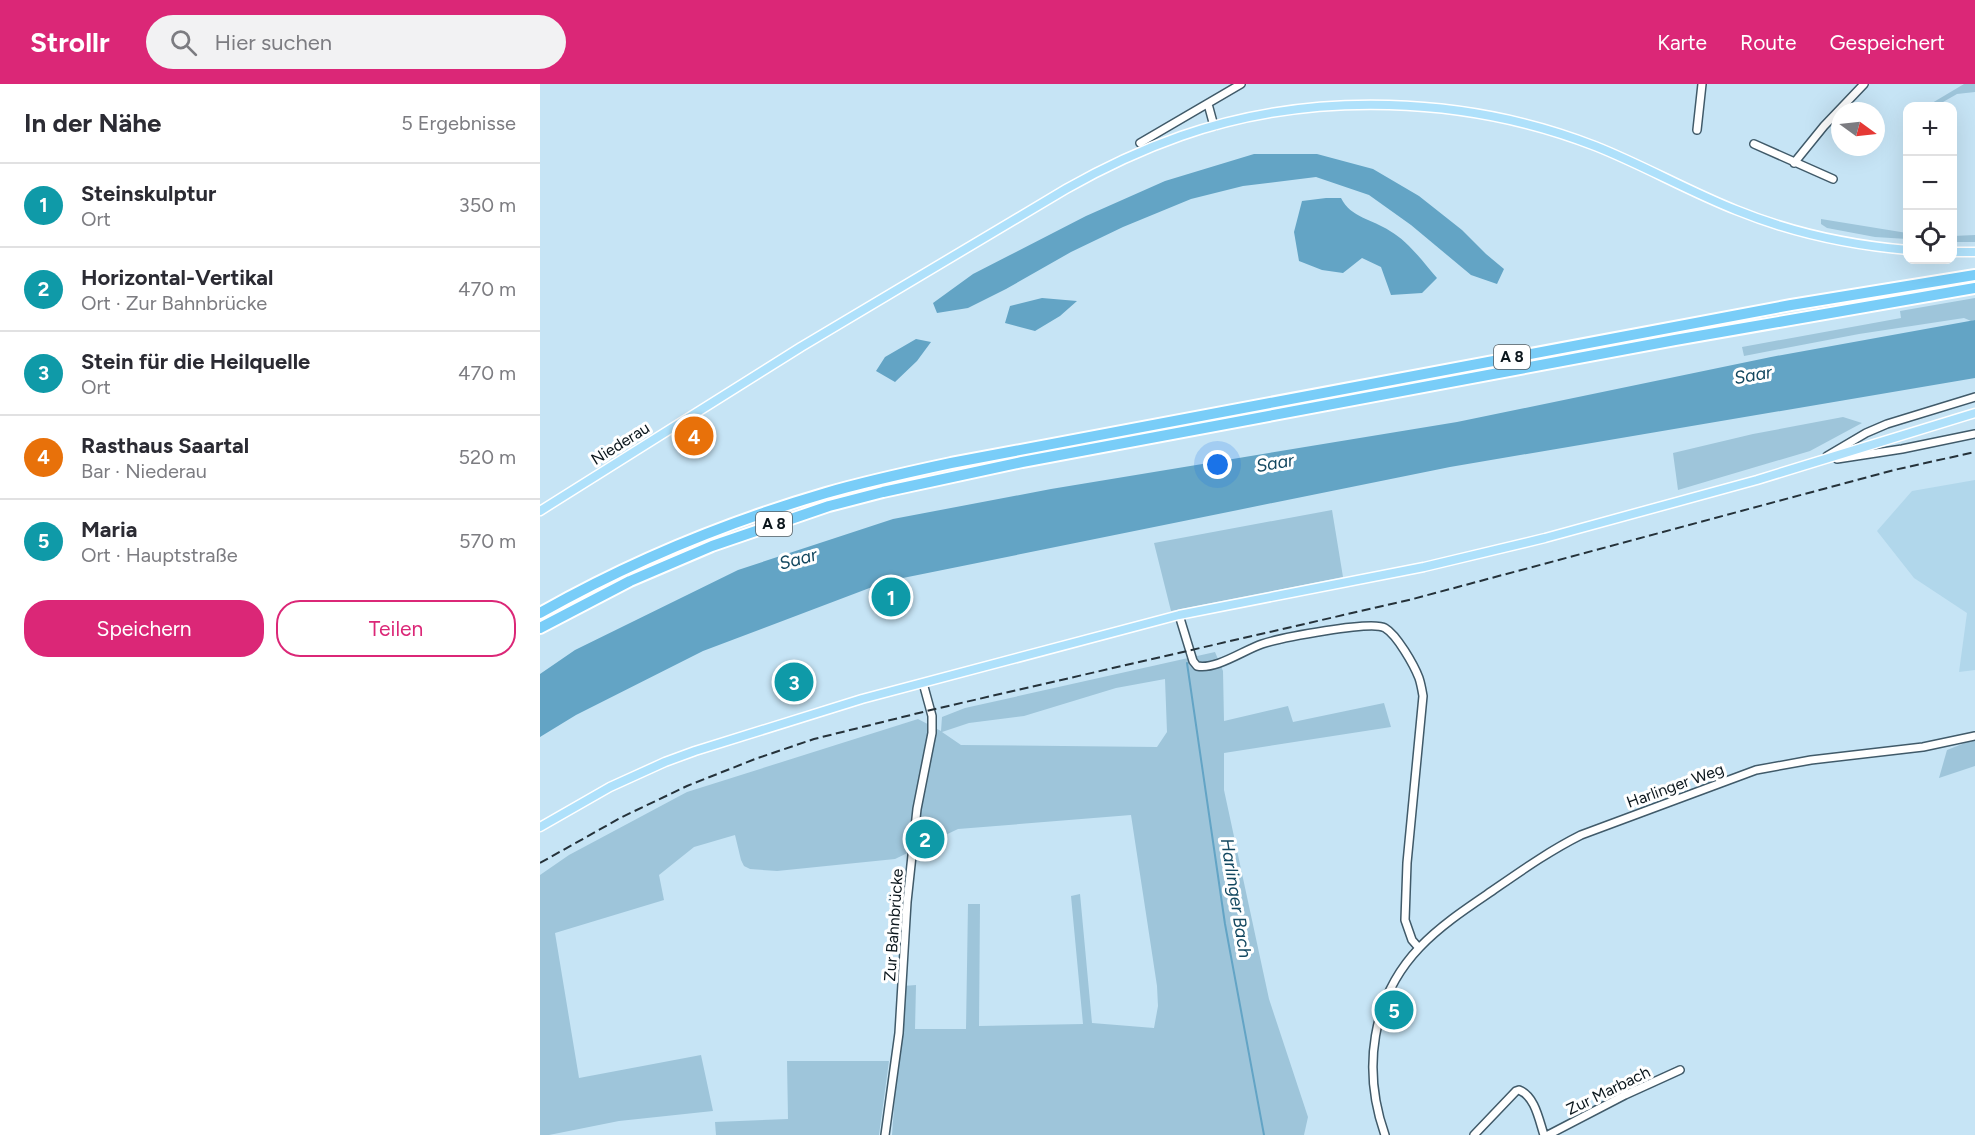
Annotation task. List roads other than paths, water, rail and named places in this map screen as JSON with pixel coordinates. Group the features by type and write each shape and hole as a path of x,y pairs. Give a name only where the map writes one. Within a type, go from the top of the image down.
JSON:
{"highway":[{"name":"A 8","path":"540,613 598,582 669,550 771,511 880,479 1050,444 1770,309 1975,275"},
{"name":"A 8","path":"540,628 595,598 712,546 829,506 883,492 1022,462 1761,324 1975,288"}],"main road":[{"name":"Niederau","path":"540,511 807,343 1103,168 1182,135 1268,114 1357,105 1450,109 1502,118 1595,146 1736,210 1796,230 1854,244 1903,249"},
{"path":"1957,252 1975,252"},
{"path":"540,827 610,787 642,772 695,751 852,702 1179,615 1473,556 1640,513 1975,413"}],"street":[{"path":"1140,142 1241,84"},
{"path":"1697,130 1702,84"},
{"path":"1794,163 1824,126 1864,84"},
{"path":"1208,104 1214,126"},
{"path":"1754,144 1833,179"},
{"path":"1817,462 1875,428 1975,397"},
{"path":"1817,462 1902,449 1975,434"},
{"path":"1179,615 1193,661 1197,666 1203,668 1263,644 1353,627 1371,625 1384,627 1393,635 1419,678 1423,696 1407,863 1405,920 1412,940 1419,948"},
{"name":"Zur Bahnbrücke","path":"885,1135 898,1033 907,902 917,809 932,733 932,716 923,683"},
{"name":"Harlinger Weg","path":"1385,1135 1379,1117 1372,1065 1375,1036 1388,993 1401,970 1419,948 1462,912 1533,862 1562,845 1619,820 1733,778 1779,765 1923,747 1975,736"},
{"name":"Zur Marbach","path":"1546,1135 1680,1070"},
{"path":"1474,1135 1519,1090 1526,1092 1530,1098 1546,1135"}],"water":[{"path":"1254,154 1317,154 1373,169 1419,196 1462,230 1504,269 1497,284 1471,275 1411,225 1369,195 1316,177 1243,186 1191,199 1123,227 1071,252 968,308 937,313 933,303 973,274 1086,216 1165,181"},
{"path":"1341,198 1350,210 1397,236 1437,278 1422,293 1391,295 1381,267 1362,258 1343,273 1322,270 1299,261 1294,232 1302,201"},
{"path":"1042,298 1077,301 1060,316 1035,331 1005,323 1010,306"},
{"name":"Saar","path":"1975,320 1975,378 1450,467 888,581 703,651 576,715 540,737 540,674 575,650 738,570 893,519 1051,489 1457,422 1771,357"},
{"path":"916,339 931,342 917,361 895,382 876,371 885,357"}],"waterway":[{"name":"Harlinger Bach","path":"1187,663 1225,924 1264,1135"}],"railway":[{"path":"540,863 622,817 687,786 814,739 1413,599 1894,470 1975,452"}],"place":[{"name":"Rasthaus Saartal","path":"694,436"},
{"name":"Steinskulptur","path":"891,597"},
{"name":"Stein für die Heilquelle","path":"794,682"},
{"name":"Horizontal-Vertikal","path":"925,839"},
{"name":"Maria","path":"1394,1010"}]}
